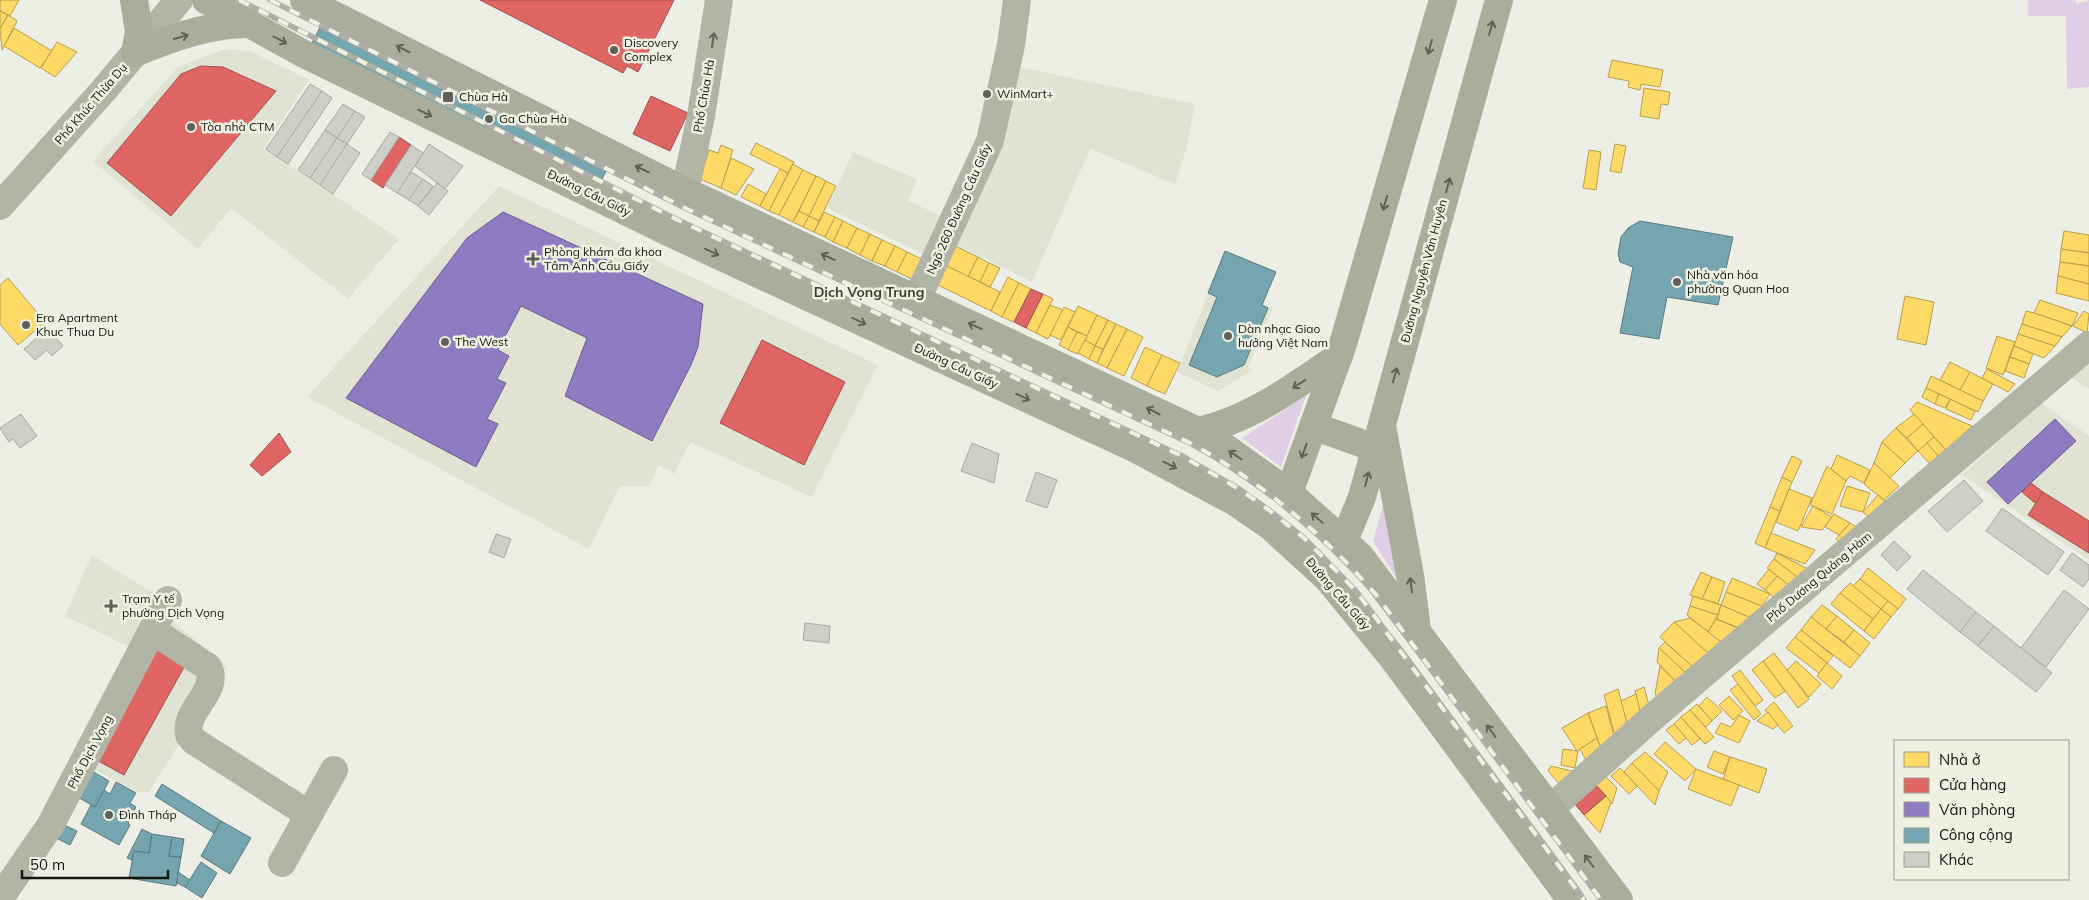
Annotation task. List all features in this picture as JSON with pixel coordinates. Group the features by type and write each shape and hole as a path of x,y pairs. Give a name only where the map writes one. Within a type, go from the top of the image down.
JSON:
{"main road":[{"path":"134,0 139,31 136,52"},
{"name":"Đường Cầu Giấy","path":"206,0 304,54 668,232 1183,472 1235,502 1300,552 1328,580 1392,657 1571,900"},
{"path":"304,0 685,191 1198,432 1226,448 1289,493 1344,541 1383,586 1619,900"},
{"path":"1289,493 1339,356 1419,89 1443,0"},
{"name":"Đường Nguyễn Văn Huyên","path":"1344,541 1362,497 1498,0"},
{"path":"136,52 155,44 224,25 250,24"},
{"path":"982,378 1000,338"},
{"path":"1198,432 1216,428 1235,419 1297,385 1339,356"},
{"path":"1314,426 1378,435 1410,575 1417,633"}],"street":[{"name":"Phố Khúc Thừa Dụ","path":"0,206 136,52 179,0"},
{"name":"Phố Chùa Hà","path":"685,191 701,116 719,0"},
{"name":"Ngõ 260 Đường Cầu Giấy","path":"917,300 990,141 1011,46 1017,0"},
{"name":"Phố Dương Quảng Hàm","path":"1550,809 1653,717 2089,345"},
{"name":"Phố Dịch Vọng","path":"0,898 50,826 168,600"},
{"path":"153,631 208,667 212,674 210,683 189,722 189,735 194,741 308,814"},
{"path":"282,863 334,770"}],"shaded area":[{"path":"2028,0 2075,0 2077,4 2089,0 2089,87 2067,89 2066,16 2028,16"},
{"path":"225,49 250,51 309,80 264,148 399,239 348,299 231,208 198,249 93,161 178,67"},
{"path":"1010,65 1195,104 1186,150 1175,184 1090,149 1032,282 949,241"},
{"path":"853,152 917,179 908,201 949,219 932,258 827,208"},
{"path":"499,186 878,365 812,497 690,442 674,474 659,465 649,486 620,486 589,549 307,397"},
{"name":"Dàn nhạc Giao hưởng Việt Nam","path":"1225,251 1276,272 1262,304 1273,308 1248,367 1253,370 1218,391 1177,372"},
{"path":"2089,358 2089,389 2069,376"},
{"path":"1306,396 1281,467 1242,438"},
{"path":"2041,403 2089,436 2089,560 1962,475"},
{"path":"1383,505 1397,579 1373,541"},
{"name":"Trạm Y tế phường Dịch Vọng","path":"92,555 158,596 130,647 65,616"},
{"path":"168,617 227,667 149,792 136,792 90,767"}],"building: Nhà ở":[{"path":"0,0 19,0 10,16 0,11"},
{"path":"0,11 8,15 0,29"},
{"path":"8,15 17,21 2,50 0,29"},
{"path":"14,28 52,51 40,68 4,46"},
{"path":"57,42 77,52 55,77 41,68"},
{"path":"1612,60 1663,70 1660,87 1641,84 1640,90 1628,87 1629,81 1608,77"},
{"path":"1644,88 1670,92 1668,105 1661,104 1659,119 1640,116"},
{"path":"756,143 794,162 788,173 750,154"},
{"path":"1615,144 1626,146 1621,173 1610,171"},
{"path":"721,145 733,150 721,188 700,179 709,150 718,153"},
{"path":"1589,150 1601,152 1596,190 1583,188"},
{"path":"731,158 754,169 736,195 721,188"},
{"path":"793,164 803,170 779,215 769,211"},
{"path":"780,169 788,173 769,211 760,206"},
{"path":"803,170 816,176 793,222 779,215"},
{"path":"816,176 826,181 809,216 799,211"},
{"path":"826,181 836,186 819,221 809,216"},
{"path":"748,184 766,194 760,206 741,197"},
{"path":"799,211 809,216 803,227 793,222"},
{"path":"824,212 835,217 825,237 814,232"},
{"path":"809,216 819,221 814,232 803,227"},
{"path":"835,217 843,221 833,242 825,237"},
{"path":"843,221 857,228 847,248 833,242"},
{"path":"857,228 870,234 860,255 847,248"},
{"path":"2064,231 2089,235 2089,253 2061,249"},
{"path":"870,234 882,240 872,261 860,255"},
{"path":"882,240 895,246 885,266 872,261"},
{"path":"949,243 978,257 968,277 939,262"},
{"path":"895,246 907,252 897,272 885,266"},
{"path":"2061,249 2089,253 2089,266 2060,262"},
{"path":"907,252 928,262 918,282 897,272"},
{"path":"978,257 989,263 980,282 968,277"},
{"path":"2060,262 2089,266 2089,284 2058,276"},
{"path":"989,263 1000,268 990,287 980,282"},
{"path":"943,264 1000,292 991,311 934,283"},
{"path":"2058,276 2089,284 2089,301 2056,293"},
{"path":"1008,277 1019,283 1002,317 991,311"},
{"path":"8,278 45,322 18,345 0,324 0,285"},
{"path":"1019,283 1031,289 1014,322 1002,317"},
{"path":"1043,294 1053,299 1036,333 1026,328"},
{"path":"1905,296 1934,302 1926,345 1897,339"},
{"path":"2040,300 2078,313 2072,326 2034,313"},
{"path":"1050,305 1063,310 1048,339 1036,333"},
{"path":"1078,306 1097,315 1087,336 1068,327"},
{"path":"1064,307 1075,312 1061,340 1050,335"},
{"path":"2026,311 2072,326 2062,337 2022,324"},
{"path":"2084,311 2089,314 2087,333 2073,326"},
{"path":"1097,315 1108,320 1095,346 1085,340"},
{"path":"1108,320 1116,324 1103,349 1095,346"},
{"path":"1116,324 1127,329 1107,368 1097,363"},
{"path":"2022,324 2062,337 2055,346 2018,334"},
{"path":"1068,327 1077,332 1069,350 1059,345"},
{"path":"1127,329 1143,337 1124,376 1107,368"},
{"path":"1077,332 1087,336 1078,354 1068,350"},
{"path":"2018,334 2055,346 2044,358 2014,346"},
{"path":"1997,336 2015,342 2003,375 1986,368"},
{"path":"1085,340 1095,346 1089,359 1078,353"},
{"path":"1095,346 1103,349 1097,363 1089,359"},
{"path":"2014,346 2033,354 2029,364 2010,357"},
{"path":"1145,347 1162,355 1147,386 1131,378"},
{"path":"1162,355 1180,363 1165,394 1147,386"},
{"path":"2010,357 2029,364 2024,378 2005,371"},
{"path":"1950,362 1970,372 1960,390 1940,380"},
{"path":"1987,369 2015,384 2008,392 1982,378"},
{"path":"1970,372 1993,384 1983,401 1960,390"},
{"path":"1931,376 1983,401 1978,412 1926,388"},
{"path":"1926,388 1939,394 1935,404 1922,397"},
{"path":"1939,394 1950,399 1945,408 1935,404"},
{"path":"1950,399 1975,411 1971,420 1946,409"},
{"path":"1917,402 1972,426 1946,450 1910,410"},
{"path":"1914,414 1923,424 1907,438 1896,428"},
{"path":"1923,424 1934,437 1918,451 1907,438"},
{"path":"1896,428 1918,451 1905,463 1882,442"},
{"path":"1934,437 1946,450 1939,457 1927,443"},
{"path":"1882,442 1905,463 1890,478 1874,463"},
{"path":"1927,443 1939,457 1930,464 1918,451"},
{"path":"1837,455 1870,470 1864,483 1850,476 1846,481 1831,469"},
{"path":"1792,456 1802,461 1792,482 1782,477"},
{"path":"1874,463 1899,486 1884,500 1864,484"},
{"path":"1827,466 1846,481 1832,514 1810,505"},
{"path":"1782,477 1792,482 1780,511 1770,507"},
{"path":"1847,486 1870,493 1863,512 1840,506"},
{"path":"1789,489 1812,498 1798,531 1776,522"},
{"path":"1878,495 1890,506 1873,521 1863,512"},
{"path":"1813,506 1832,517 1822,530 1801,527"},
{"path":"1770,507 1780,511 1765,548 1755,543"},
{"path":"1834,514 1850,523 1839,535 1825,527"},
{"path":"1850,523 1861,530 1844,546 1836,539"},
{"path":"1771,533 1815,550 1805,564 1765,548"},
{"path":"1777,553 1810,570 1801,580 1774,559"},
{"path":"1774,559 1801,580 1793,589 1767,568"},
{"path":"1868,568 1906,599 1898,609 1860,579"},
{"path":"1769,569 1777,576 1765,590 1757,584"},
{"path":"1701,572 1712,577 1702,599 1690,595"},
{"path":"1777,576 1789,585 1777,600 1765,590"},
{"path":"1712,577 1725,582 1718,604 1702,599"},
{"path":"1732,578 1770,594 1762,606 1726,592"},
{"path":"1860,579 1888,601 1881,609 1853,586"},
{"path":"1850,583 1881,609 1873,619 1840,593"},
{"path":"1726,592 1762,606 1753,619 1721,605"},
{"path":"1840,593 1873,619 1864,631 1831,604"},
{"path":"1693,596 1721,605 1718,615 1690,606"},
{"path":"1888,601 1898,609 1891,617 1881,609"},
{"path":"1721,605 1753,619 1744,630 1717,619"},
{"path":"1822,605 1837,616 1826,629 1811,617"},
{"path":"1690,606 1718,615 1708,632 1687,615"},
{"path":"1881,609 1891,617 1874,639 1864,631"},
{"path":"1837,616 1854,630 1844,642 1826,629"},
{"path":"1811,617 1860,656 1850,668 1801,630"},
{"path":"1690,618 1724,644 1711,656 1674,622"},
{"path":"1716,619 1740,629 1724,644 1708,632"},
{"path":"1674,622 1711,656 1695,669 1660,637"},
{"path":"1801,630 1833,656 1827,663 1795,637"},
{"path":"1854,630 1870,643 1860,656 1844,642"},
{"path":"1795,637 1827,663 1819,673 1786,648"},
{"path":"1665,642 1695,669 1689,676 1659,648"},
{"path":"1659,648 1689,676 1679,685 1657,662"},
{"path":"1774,653 1809,699 1798,708 1763,661"},
{"path":"1763,661 1785,691 1775,698 1752,670"},
{"path":"1796,661 1821,684 1809,697 1787,670"},
{"path":"1827,663 1842,676 1832,689 1817,676"},
{"path":"1660,666 1679,685 1660,701 1655,694"},
{"path":"1740,670 1763,700 1755,706 1732,676"},
{"path":"1738,684 1761,714 1754,720 1730,690"},
{"path":"1644,687 1651,712 1642,720 1635,691"},
{"path":"1618,689 1629,730 1616,740 1604,695"},
{"path":"1636,694 1642,720 1629,730 1621,701"},
{"path":"1729,696 1743,711 1733,720 1719,705"},
{"path":"1707,697 1722,711 1712,721 1699,706"},
{"path":"1774,702 1793,726 1784,733 1765,710"},
{"path":"1697,704 1712,721 1706,727 1690,710"},
{"path":"1606,706 1615,740 1602,751 1588,713"},
{"path":"1690,710 1714,737 1705,744 1681,717"},
{"path":"1768,712 1778,725 1773,729 1757,721"},
{"path":"1588,713 1597,738 1577,751 1562,728"},
{"path":"1739,715 1750,721 1739,743 1715,733 1721,723 1731,727"},
{"path":"1681,717 1700,739 1692,745 1674,724"},
{"path":"1674,724 1686,738 1679,744 1666,730"},
{"path":"1597,738 1602,751 1588,764 1580,749"},
{"path":"1665,742 1696,769 1685,781 1654,754"},
{"path":"1563,749 1578,751 1575,768 1561,765"},
{"path":"1714,751 1730,757 1723,774 1707,767"},
{"path":"1645,752 1668,772 1659,791 1632,763"},
{"path":"1730,757 1767,769 1759,793 1723,779"},
{"path":"1632,763 1659,791 1655,805 1624,772"},
{"path":"1551,766 1580,773 1563,788 1548,771"},
{"path":"1620,768 1637,786 1629,794 1611,776"},
{"path":"1696,769 1739,785 1731,806 1688,789"},
{"path":"1605,776 1617,788 1612,804 1595,784"},
{"path":"1606,796 1611,802 1600,833 1584,815"}],"building: Cửa hàng":[{"name":"Discovery Complex","path":"480,0 674,0 638,72 627,66 623,73"},
{"name":"Tòa nhà CTM","path":"201,66 223,67 276,91 171,216 107,163 181,74"},
{"path":"651,96 688,113 670,151 633,134"},
{"path":"399,137 411,145 383,188 371,180"},
{"path":"1031,289 1043,294 1026,328 1014,322"},
{"path":"762,340 845,382 804,465 720,423"},
{"path":"279,433 291,452 262,476 250,465"},
{"path":"2031,483 2043,492 2036,504 2022,492"},
{"path":"2043,492 2089,521 2089,553 2028,515"},
{"path":"156,642 188,660 124,775 91,757"},
{"path":"1595,784 1606,796 1584,815 1574,803"}],"building: Văn phòng":[{"name":"The West","path":"503,212 703,304 698,347 691,365 652,441 565,396 587,338 521,306 498,350 509,356 497,379 506,383 487,419 498,424 476,467 346,398 467,238"},
{"path":"2055,419 2076,441 2008,504 1987,482"}],"building: Công cộng":[{"name":"Ga Chùa Hà","path":"330,7 617,149 590,203 303,61"},
{"name":"Nhà văn hóa phường Quan Hoa","path":"1640,221 1733,237 1718,305 1667,297 1659,339 1620,333 1633,267 1620,262 1618,254 1621,237 1628,228"},
{"name":"Dàn nhạc Giao hưởng Việt Nam","path":"1225,251 1276,272 1262,305 1268,308 1244,365 1217,377 1189,365 1217,297 1208,293"},
{"path":"90,770 109,781 95,807 76,796"},
{"name":"Đình Tháp","path":"116,782 136,793 130,803 136,807 128,823 130,825 119,845 81,824 91,805 95,807 104,790 110,794"},
{"path":"162,784 221,821 214,833 155,796"},
{"path":"221,821 251,838 230,874 201,856"},
{"path":"64,825 77,831 70,845 58,839"},
{"path":"142,829 152,834 149,853 134,851 132,860 127,858"},
{"path":"152,834 172,837 169,856 181,857 176,886 129,878 134,851 149,853"},
{"path":"172,837 184,839 181,857 169,856"},
{"path":"201,862 217,873 202,898 185,887"},
{"path":"178,872 190,880 185,887 177,883"}],"building: Khác":[{"path":"310,84 322,91 277,157 266,149"},
{"path":"322,91 332,98 288,164 277,157"},
{"path":"343,104 355,111 337,138 325,130"},
{"path":"355,111 365,117 347,144 337,138"},
{"path":"325,130 337,138 310,178 298,170"},
{"path":"390,132 399,137 371,180 362,174"},
{"path":"337,138 347,144 320,185 310,178"},
{"path":"347,144 360,153 333,194 320,185"},
{"path":"429,144 463,166 445,189 415,166"},
{"path":"411,145 423,153 397,193 385,185"},
{"path":"411,172 423,179 409,200 397,193"},
{"path":"423,179 433,186 418,206 409,200"},
{"path":"437,183 448,191 429,215 418,206"},
{"path":"48,328 63,346 52,356 47,350 35,360 24,349"},
{"path":"21,414 37,436 20,448 13,439 9,442 0,428"},
{"path":"972,443 999,454 994,483 961,471"},
{"path":"1036,472 1057,480 1047,508 1026,501"},
{"path":"1964,480 1983,501 1947,532 1928,511"},
{"path":"2002,508 2064,552 2048,575 1986,531"},
{"path":"496,534 511,539 504,558 489,552"},
{"path":"1894,541 1911,557 1897,571 1881,555"},
{"path":"2072,553 2089,565 2089,579 2083,587 2060,570"},
{"path":"1923,570 1976,612 1960,632 1907,589"},
{"path":"2064,590 2089,609 2046,667 2021,648"},
{"path":"1976,612 1994,626 1978,646 1960,632"},
{"path":"805,623 830,626 829,643 803,640"},
{"path":"1994,626 2052,673 2036,692 1978,646"}],"railway":[{"path":"239,0 680,221 1182,456 1239,489 1304,538 1356,591 1584,900"},
{"path":"270,0 687,209 1192,444 1218,459 1268,493 1314,531 1377,596 1601,900"}],"place":[{"name":"Discovery Complex","path":"614,50"},
{"name":"WinMart+","path":"987,94"},
{"name":"Chùa Hà","path":"448,97"},
{"name":"Ga Chùa Hà","path":"489,119"},
{"name":"Tòa nhà CTM","path":"191,127"},
{"name":"Phòng khám đa khoa Tâm Anh Cầu Giấy","path":"533,259"},
{"name":"Nhà văn hóa phường Quan Hoa","path":"1677,282"},
{"name":"Era Apartment Khuc Thua Du","path":"26,325"},
{"name":"Dàn nhạc Giao hưởng Việt Nam","path":"1228,336"},
{"name":"The West","path":"445,342"},
{"name":"Trạm Y tế phường Dịch Vọng","path":"111,606"},
{"name":"Đình Tháp","path":"109,815"}],"district":[{"name":"Dịch Vọng Trung","path":"869,292"}]}
